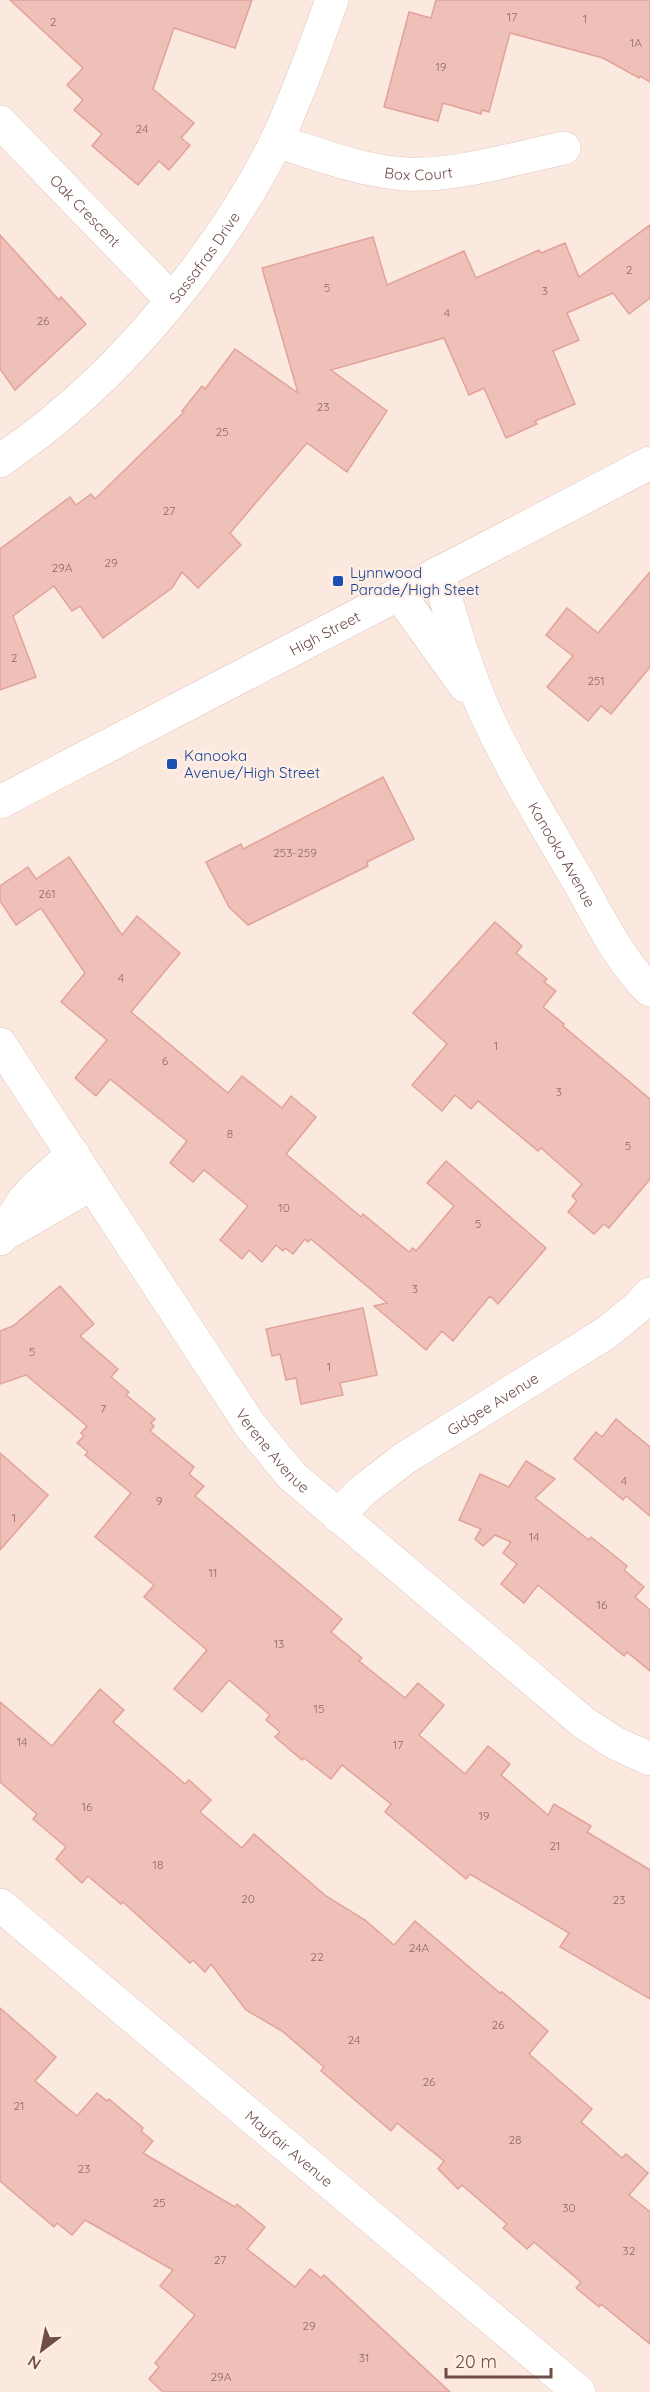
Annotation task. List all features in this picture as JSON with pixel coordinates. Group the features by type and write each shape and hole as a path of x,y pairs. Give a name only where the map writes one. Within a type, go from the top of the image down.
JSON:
{"street":[{"name":"Sassafras Drive","path":"0,461 59,417 121,357 194,273 236,211 276,141 309,63 332,0"},
{"name":"Oak Crescent","path":"0,122 172,300"},
{"name":"Box Court","path":"276,141 353,165 405,174 443,172 564,148"},
{"name":"High Street","path":"0,802 650,463"},
{"name":"Kanooka Avenue","path":"438,573 454,627 485,711 533,803 608,933 636,975 650,990"},
{"name":"Kanooka Avenue","path":"399,594 485,711"},
{"name":"Verene Avenue","path":"0,1044 250,1425 292,1476 584,1723 615,1743 650,1759"},
{"path":"2,1237 23,1202 38,1185 73,1154"},
{"path":"2,1237 92,1184"},
{"name":"Gidgee Avenue","path":"338,1516 362,1491 405,1458 606,1333 650,1294"},
{"name":"Mayfair Avenue","path":"0,1905 579,2392"}],"building":[{"path":"10,0 252,0 235,48 174,28 153,89 194,123 181,138 190,145 169,170 159,161 138,185 92,146 102,134 74,110 83,100 67,85 83,68"},
{"path":"436,0 650,0 650,82 603,58 510,33 489,112 482,110 481,114 443,103 438,121 384,107 409,12 431,18"},
{"path":"650,225 650,298 629,314 613,293 567,313 579,340 553,351 575,404 535,421 537,424 506,438 484,388 469,395 444,338 331,370 387,411 347,472 307,443 230,533 241,545 198,588 182,572 172,588 103,638 80,606 72,611 54,586 13,616 36,677 0,690 0,549 70,497 76,505 91,494 95,499 184,412 182,411 202,386 205,389 235,349 298,393 262,268 373,237 387,285 464,251 476,278 539,250 541,253 565,243 579,277"},
{"path":"0,235 59,300 61,297 86,324 15,390 0,369"},
{"path":"650,572 650,667 611,714 601,706 588,721 547,687 573,656 546,635 567,608 598,633"},
{"path":"383,777 414,839 367,862 368,866 248,925 229,907 206,862 241,844 243,849"},
{"path":"69,857 122,935 137,916 180,953 131,1012 228,1093 242,1076 282,1108 291,1096 316,1117 286,1154 361,1217 363,1214 409,1252 413,1248 416,1251 454,1206 427,1183 446,1161 546,1248 498,1304 490,1296 453,1341 442,1331 426,1350 374,1306 387,1303 311,1239 308,1242 305,1239 293,1254 285,1248 283,1251 276,1245 262,1262 249,1250 242,1259 220,1240 248,1206 204,1170 193,1182 170,1163 187,1141 110,1079 96,1096 75,1078 107,1040 61,1002 85,973 41,908 16,925 0,901 0,886 28,867 36,879"},
{"path":"495,922 522,946 516,953 547,979 544,982 556,991 543,1007 650,1099 650,1179 609,1228 604,1224 594,1234 568,1212 577,1201 572,1196 582,1184 541,1148 538,1151 478,1101 471,1109 455,1095 442,1111 412,1085 447,1044 413,1013"},
{"path":"60,1286 94,1324 80,1336 118,1369 111,1377 129,1392 126,1395 155,1419 151,1423 154,1426 150,1431 194,1467 189,1474 204,1486 195,1496 342,1619 331,1632 362,1658 359,1661 405,1698 418,1683 444,1705 419,1735 465,1774 488,1746 510,1764 501,1775 548,1815 554,1804 591,1826 587,1832 650,1870 650,1999 560,1947 569,1933 470,1874 466,1879 385,1812 391,1804 342,1765 331,1779 304,1758 302,1760 275,1737 280,1732 266,1720 270,1715 229,1680 202,1712 174,1689 207,1650 144,1597 154,1585 95,1537 131,1493 85,1455 88,1452 77,1443 84,1436 81,1433 87,1426 26,1375 0,1384 0,1331 13,1326"},
{"path":"363,1308 377,1375 340,1383 343,1395 301,1404 296,1378 286,1380 280,1354 272,1356 266,1329"},
{"path":"616,1419 650,1447 650,1516 626,1496 623,1500 574,1459 596,1432 602,1437"},
{"path":"0,1453 48,1495 0,1550"},
{"path":"526,1461 555,1479 535,1498 589,1540 591,1537 627,1566 624,1570 644,1587 635,1597 650,1610 650,1671 627,1652 624,1656 538,1585 524,1603 501,1584 517,1564 503,1553 511,1542 495,1535 483,1546 475,1539 481,1529 459,1520 480,1474 509,1487"},
{"path":"100,1689 124,1710 113,1722 185,1784 189,1780 211,1800 200,1812 242,1848 254,1834 326,1896 365,1920 394,1945 415,1921 548,2031 529,2054 592,2109 581,2122 622,2158 626,2154 648,2173 629,2195 650,2212 650,2344 601,2304 599,2307 576,2288 581,2282 534,2242 527,2249 503,2228 507,2224 462,2185 458,2189 438,2169 444,2161 397,2123 391,2131 321,2071 324,2067 282,2031 246,2010 211,1964 205,1972 193,1960 190,1963 123,1902 121,1904 88,1876 82,1883 56,1859 66,1847 33,1819 37,1814 0,1782 0,1702 52,1746"},
{"path":"0,2008 56,2057 35,2081 77,2116 97,2093 107,2101 109,2099 143,2128 141,2131 153,2141 143,2153 235,2207 237,2204 265,2227 247,2249 295,2287 310,2269 321,2278 324,2275 450,2392 163,2392 149,2379 159,2367 155,2363 195,2315 160,2286 173,2270 85,2220 72,2235 57,2223 54,2227 0,2181"}],"place":[{"name":"Lynnwood Parade/High Steet","path":"338,581"},
{"name":"Kanooka Avenue/High Street","path":"172,764"}]}
